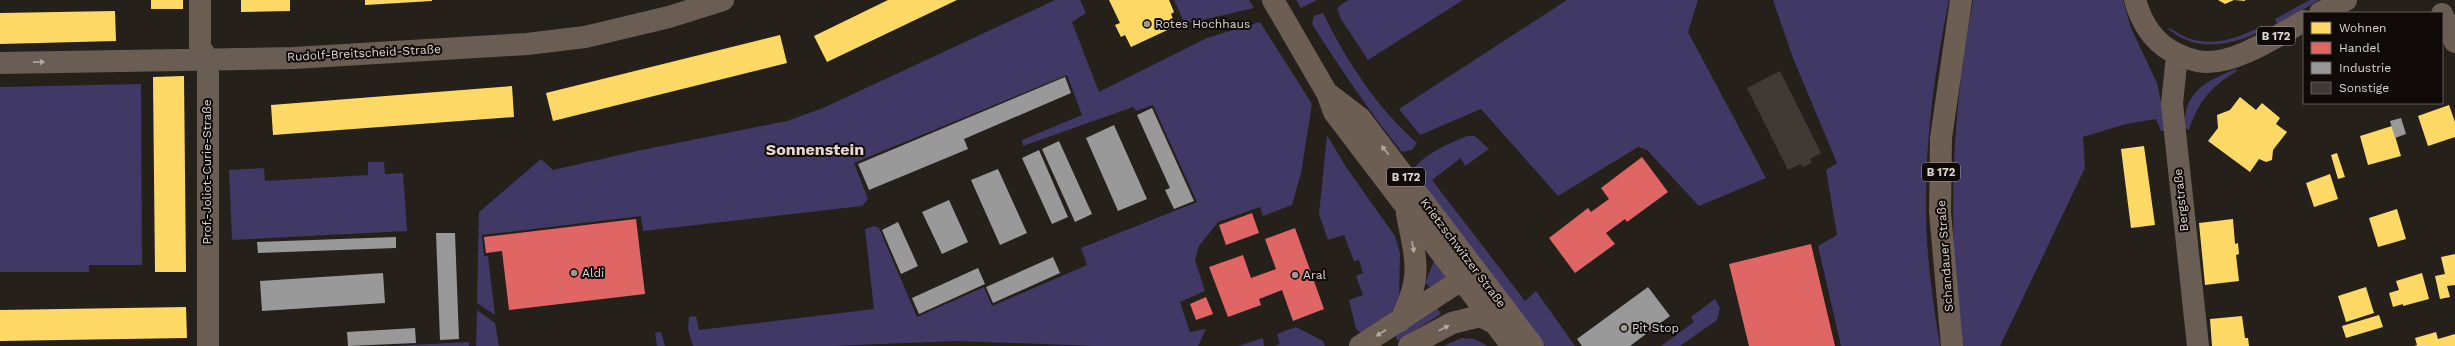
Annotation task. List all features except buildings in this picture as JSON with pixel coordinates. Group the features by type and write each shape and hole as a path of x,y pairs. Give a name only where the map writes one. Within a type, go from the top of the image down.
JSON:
{"main road":[{"name":"Krietzschwitzer Straße","path":"1273,0 1327,93 1334,112 1406,209 1533,346"},
{"name":"Schandauer Straße","path":"1952,346 1940,212 1941,138 1961,0"},
{"name":"B 172","path":"2135,0 2138,12 2150,33 2163,46 2178,55 2206,62 2228,58 2248,51 2303,22"},
{"path":"2322,12 2346,0"},
{"name":"Krietzschwitzer Straße","path":"1327,93 1360,118 1468,275 1494,323 1512,346"},
{"path":"1400,321 1415,287 1416,265 1406,209"},
{"path":"1360,346 1468,275"},
{"path":"1409,346 1452,323 1480,316 1494,323"}],"street":[{"name":"Prof.-Joliot-Curie-Straße","path":"200,0 200,47 208,59 208,346"},
{"name":"Rudolf-Breitscheid-Straße","path":"0,63 294,58 526,44 585,37 668,9 723,0"},
{"path":"2435,0 2441,12"},
{"path":"2443,16 2455,42"},
{"name":"Bergstraße","path":"2178,55 2172,104 2198,346"}],"shaded area":[{"path":"1055,0 1080,0 1086,13 1072,22 1099,92 1207,38 1260,22 1312,104 1301,173 1292,205 1263,216 1260,207 1218,222 1199,246 1195,260 1205,291 1180,302 1190,332 1206,329 1198,346 1099,346 956,341 831,346 693,346 688,329 689,317 696,316 699,330 874,309 865,229 874,226 879,228 917,317 984,287 992,306 1087,265 1081,248 1197,202 1153,105 1136,111 1133,107 1023,146 1022,140 1082,115 1067,75 854,163 868,199 862,206 643,231 641,216 482,235 484,256 488,256 495,315 477,303 479,212 541,159 553,170 637,151 787,121 823,108"},
{"path":"1174,0 1249,0 1254,8 1185,24"},
{"path":"1296,0 1317,0 1301,8"},
{"path":"1348,0 1463,0 1368,60 1341,19 1337,8"},
{"path":"1567,0 1698,0 1688,32 1766,178 1699,206 1647,150 1638,147 1558,196 1481,109 1420,135 1399,109"},
{"path":"1773,0 1949,0 1935,78 1929,131 1926,184 1926,227 1929,262 1932,296 1940,346 1841,346 1818,246 1837,235 1826,170 1837,163 1793,58"},
{"path":"1973,0 2123,0 2131,28 2157,83 2167,131 2161,131 2156,119 2126,124 2083,137 2085,168 2000,346 1962,346 1957,302 1953,215 1956,130 1960,87"},
{"path":"2310,0 2320,0 2277,24 2275,19"},
{"path":"1323,13 1352,66 1389,115 1417,143 1412,150 1402,152 1390,137 1366,105 1312,24 1314,16"},
{"path":"2262,26 2264,30 2240,40 2215,44 2202,44 2190,41 2178,36 2167,28 2182,36 2198,41 2208,42 2226,40"},
{"path":"2236,69 2237,71 2220,83 2207,95 2197,110 2189,130 2185,128 2185,116 2188,106 2192,97 2198,90 2215,78"},
{"path":"141,84 142,265 89,265 89,272 0,272 0,87"},
{"path":"1327,135 1346,167 1395,236 1400,253 1399,301 1389,316 1362,334 1356,329 1349,300 1363,295 1356,276 1363,273 1359,260 1354,261 1344,235 1328,240 1319,214"},
{"path":"1467,136 1475,136 1489,149 1465,166 1461,158 1432,180 1525,301 1536,291 1575,346 1545,346 1410,173 1428,155"},
{"path":"368,162 384,162 385,174 403,173 407,231 232,240 229,170 264,168 265,181 368,175"},
{"path":"1434,261 1449,276 1432,289 1425,283"},
{"path":"1715,299 1720,308 1717,320 1680,346 1661,346 1694,322 1691,317"},
{"path":"1437,308 1441,314 1397,341 1395,334"},
{"path":"477,310 495,323 499,346 476,346"},
{"path":"1296,327 1323,341 1325,346 1275,346 1280,344 1277,334"},
{"path":"661,332 665,346 657,346 655,333"},
{"path":"1263,338 1264,346 1238,346"},
{"path":"1462,338 1474,339 1488,346 1443,346"},
{"path":"469,342 469,346 391,346"}],"place":[{"name":"Rotes Hochhaus","path":"1147,24"},
{"name":"Aldi","path":"574,273"},
{"name":"Aral","path":"1295,275"},
{"name":"Pit Stop","path":"1624,328"}],"district":[{"name":"Sonnenstein","path":"815,149"}]}
